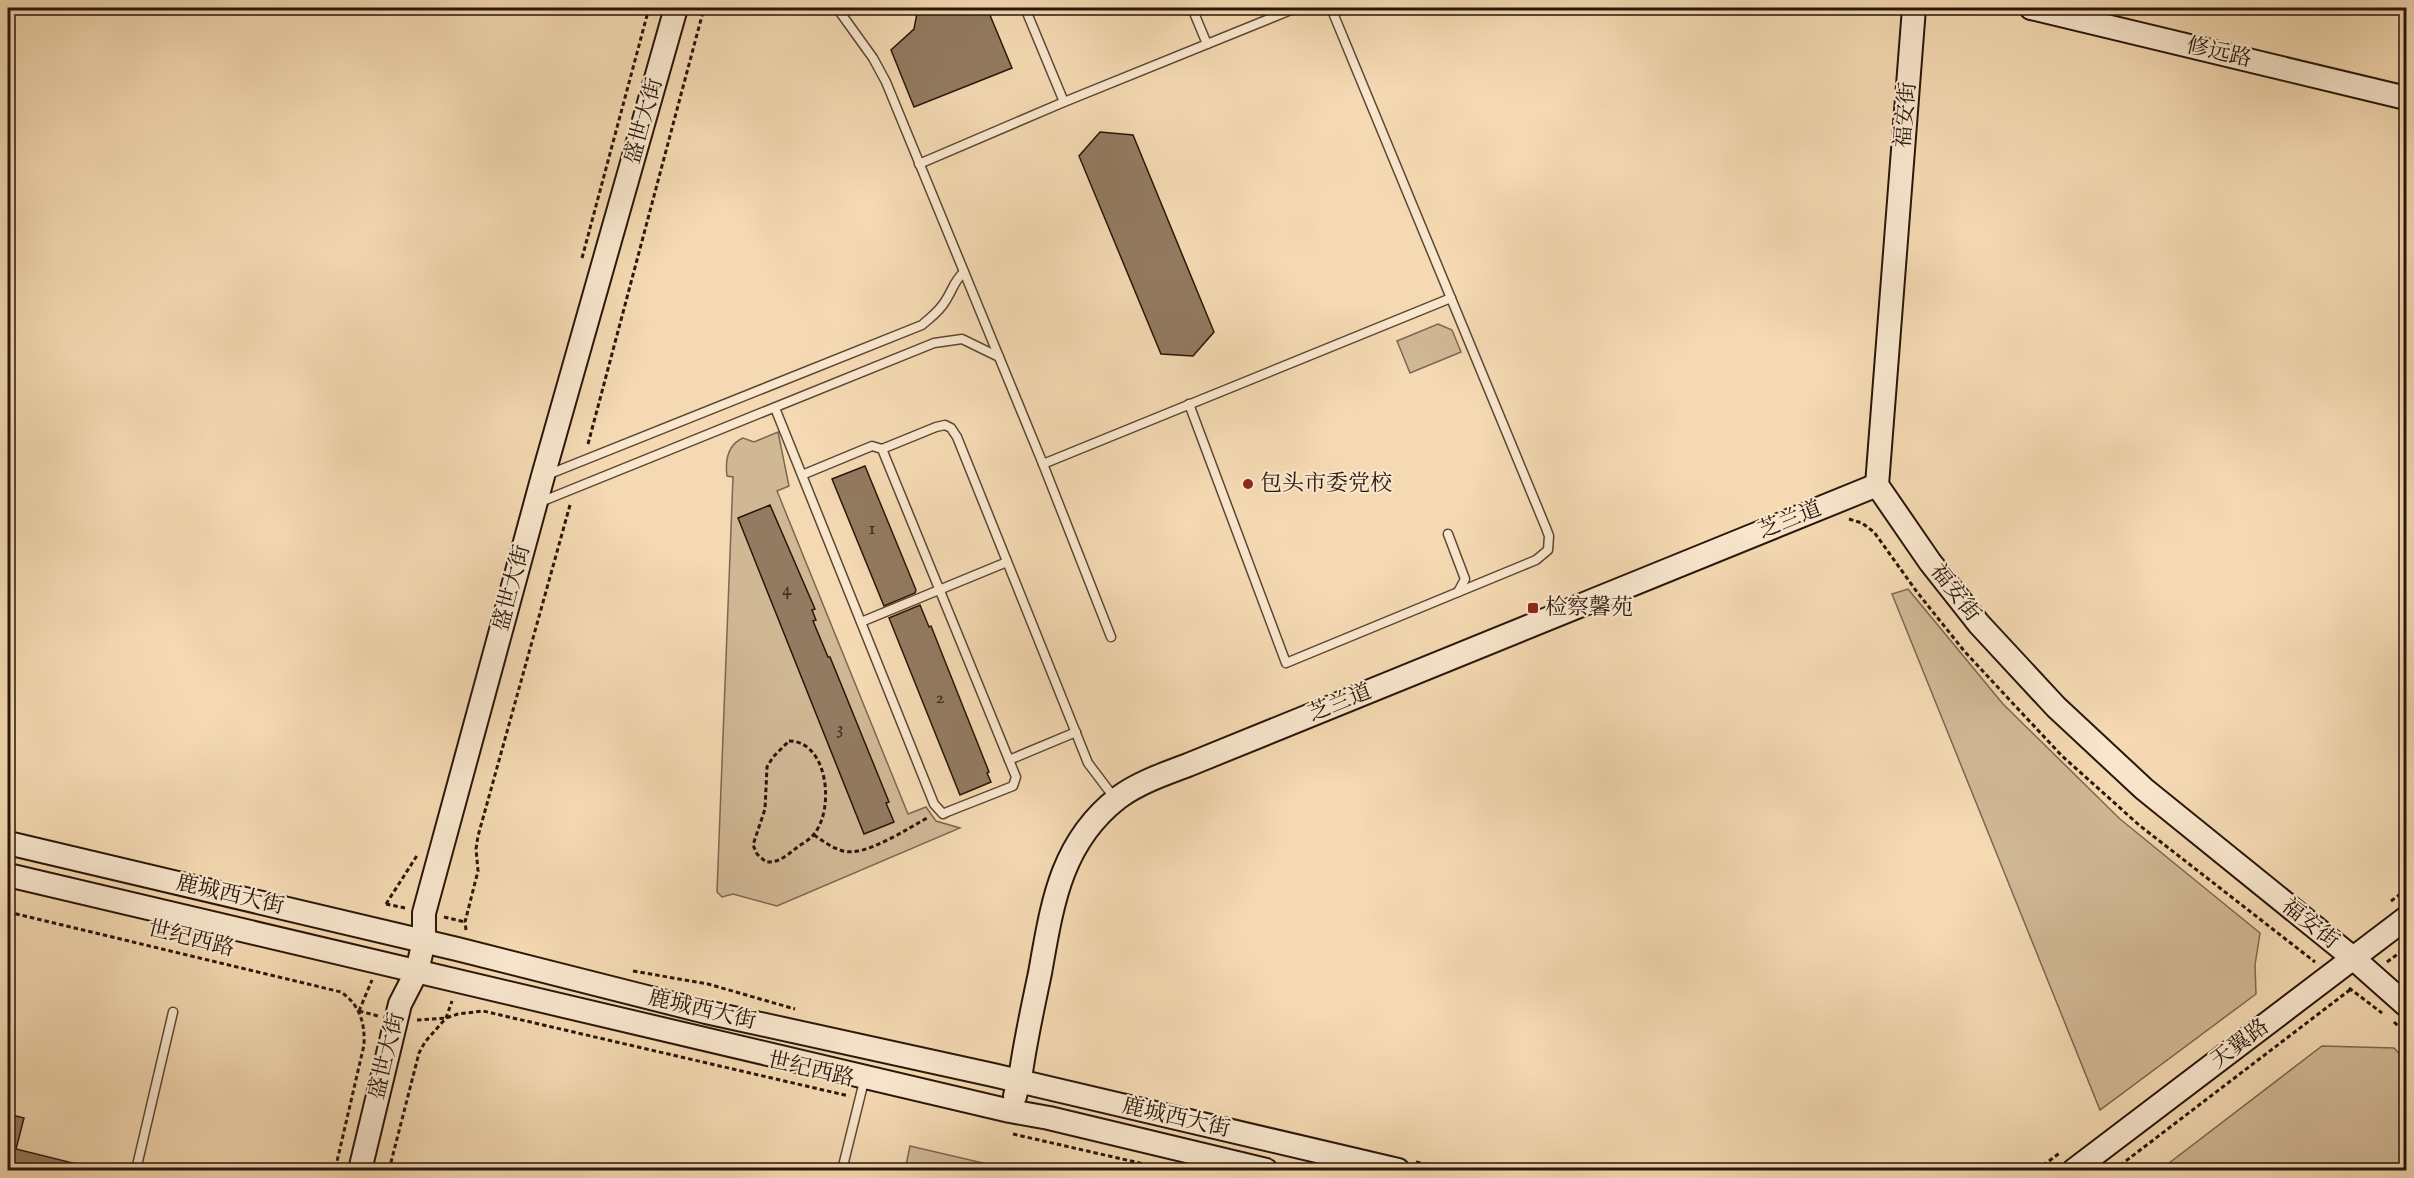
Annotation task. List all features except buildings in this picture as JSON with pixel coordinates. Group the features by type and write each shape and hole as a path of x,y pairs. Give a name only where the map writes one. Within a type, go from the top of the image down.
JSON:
{"street":[{"name":"盛世大街","path":"360,1170 400,1004 417,971 424,941 424,913 543,476 676,8"},
{"name":"福安街","path":"1914,8 1877,485 1930,562 1979,624 2056,707 2144,789 2354,958 2406,1005"},
{"name":"修远路","path":"2031,8 2406,98"},
{"name":"芝兰道","path":"1007,1121 1019,1081 1054,898 1066,862 1079,838 1116,800 1140,785 1188,765 1877,485"},
{"name":"鹿城西大街","path":"8,843 424,941 706,1012 1019,1081 1350,1165 1398,1170"},
{"name":"鹿城西大街","path":"8,875 417,971 862,1088 1007,1121 1049,1118 1266,1170"},
{"name":"天翼路","path":"2074,1170 2406,918"}],"lane":[{"path":"837,8 873,58 886,82 1043,464 1111,637"},
{"path":"1025,8 1064,102"},
{"path":"1192,8 1207,44"},
{"path":"919,164 1064,102 1296,8"},
{"path":"1189,404 1286,663 1536,560 1548,550 1550,544 1546,528 1331,8"},
{"path":"543,476 922,325 940,310 952,289 954,280 964,272"},
{"path":"1043,464 1451,298"},
{"path":"535,505 934,343 963,339 974,342 999,357"},
{"path":"775,408 934,804 939,812 947,812 1013,786 1016,777 882,449 872,446 802,475"},
{"path":"882,449 936,427 945,425 951,428 957,437 1088,763 1116,800"},
{"path":"1448,534 1465,579 1458,592"},
{"path":"861,622 1007,562"},
{"path":"1009,760 1076,732"},
{"path":"136,1170 173,1012"},
{"path":"842,1170 862,1088"}],"path":[{"path":"1845,518 1853,519"},
{"path":"789,741 796,741 807,749 818,763 827,783 826,804 813,835 782,859 772,863 762,861 753,845 765,809 767,767 773,757 789,741"},
{"path":"813,835 843,851 855,852 879,843 939,812"},
{"name":"世纪西路","path":"8,912 341,992 354,1003 359,1011"},
{"name":"天翼路","path":"2114,1170 2406,948"},
{"name":"盛世大街","path":"335,1170 364,1045 365,1033 359,1011"},
{"name":"世纪西路","path":"446,1018 465,1012 483,1011 862,1088"},
{"name":"盛世大街","path":"389,1170 419,1053 425,1042 446,1018"},
{"path":"1007,1121 1170,1170"}],"shaded area":[{"path":"1438,324 1452,330 1461,352 1410,373 1397,341"},
{"path":"778,432 789,486 777,491 908,814 926,807 936,821 960,828 777,906 733,894 722,897 717,892 733,477 727,476 726,464 730,449 738,441 743,438 754,442"},
{"path":"1908,589 2003,704 2120,819 2260,933 2255,965 2256,994 2100,1110 1892,594"},
{"path":"2322,1046 2394,1048 2406,1061 2406,1170 2160,1170"},
{"path":"910,1146 1013,1170 905,1170"}],"place":[{"name":"包头市委党校","path":"1248,484"},
{"name":"检察馨苑","path":"1533,608"}]}
